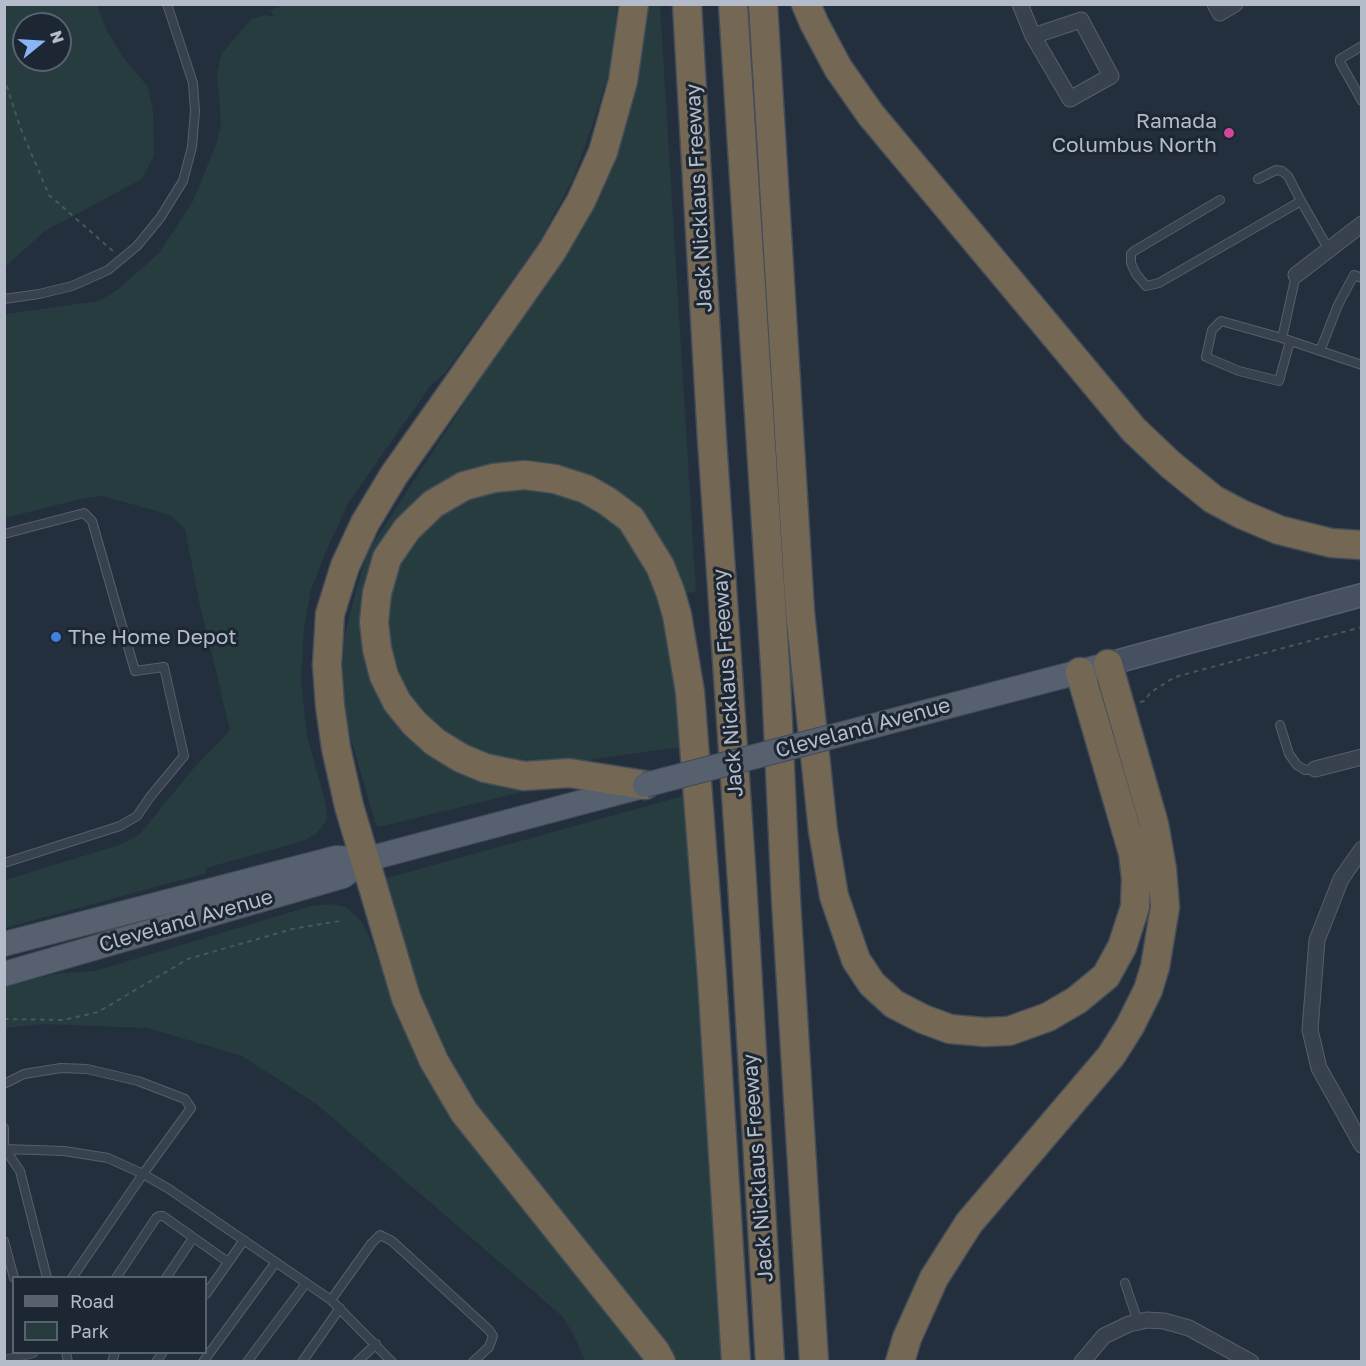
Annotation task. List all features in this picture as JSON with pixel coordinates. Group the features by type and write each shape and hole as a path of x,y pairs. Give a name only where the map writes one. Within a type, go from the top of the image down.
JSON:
{"highway":[{"path":"634,4 623,81 603,152 581,201 552,251 394,475 365,523 345,566 330,614 327,665 338,760 364,860 406,998 434,1061 464,1112 656,1352 661,1362"},
{"name":"Jack Nicklaus Freeway","path":"687,4 770,1362"},
{"name":"Jack Nicklaus Freeway","path":"733,4 776,681 786,900 814,1362"},
{"path":"763,4 800,612 823,831 834,896 856,960 872,984 894,1004 923,1019 950,1029 984,1032 1009,1031 1029,1024 1048,1017 1077,1000 1106,976 1122,947 1135,907 1136,879 1133,854 1080,672"},
{"path":"806,4 838,68 872,115 1134,430 1171,465 1213,499 1241,514 1279,530 1331,543 1362,544"},
{"path":"645,785 568,773 524,776 485,768 461,758 435,742 414,723 397,702 384,676 377,649 374,622 377,592 387,558 407,529 433,504 464,486 494,478 525,475 555,479 586,489 631,519 660,566 670,591 677,615 690,692 712,978 736,1362"},
{"path":"900,1362 907,1338 934,1278 969,1223 1111,1056 1131,1026 1148,990 1160,944 1165,907 1162,869 1154,825 1108,664"}],"main road":[{"name":"Cleveland Avenue","path":"4,944 336,858 364,860 1080,672 1362,595"},
{"name":"Cleveland Avenue","path":"4,974 343,876 364,860"}],"street":[{"path":"1020,4 1033,36 1070,99 1111,76 1081,20 1033,36"},
{"path":"1215,4 1220,13 1235,4"},
{"path":"1296,275 1362,224"},
{"path":"1315,770 1362,757"},
{"path":"1362,849 1341,879 1317,940 1310,1030 1319,1068 1362,1145"},
{"path":"1082,1362 1104,1336 1129,1324 1146,1320 1164,1321 1189,1328 1251,1362"}],"lane":[{"path":"4,299 39,294 81,282 108,270 137,246 160,218 183,181 192,147 195,111 193,83 167,4"},
{"path":"1362,46 1340,59 1362,101"},
{"path":"1258,178 1276,170 1288,176 1329,250"},
{"path":"1220,200 1131,254 1131,263 1136,274 1146,286 1159,283 1301,201"},
{"path":"1282,338 1296,275"},
{"path":"1320,351 1338,305 1354,275 1362,278"},
{"path":"1290,341 1279,381 1239,371 1206,357 1212,330 1221,321 1282,338 1362,365"},
{"path":"4,534 84,513 92,521 135,671 164,667 184,756 137,816 120,826 4,863"},
{"path":"1280,725 1289,754 1297,765 1305,770 1315,770"},
{"path":"4,1084 24,1074 61,1068 87,1070 138,1081 185,1099 191,1108 73,1276"},
{"path":"4,1128 4,1149 20,1171 46,1276"},
{"path":"4,1149 64,1151 108,1158 143,1174 169,1189 331,1300 392,1362"},
{"path":"117,1276 156,1218 163,1216 228,1262"},
{"path":"331,1300 380,1234 392,1241 489,1330 493,1336 489,1347 473,1362"},
{"path":"167,1276 193,1238"},
{"path":"207,1293 244,1240"},
{"path":"4,1241 13,1276"},
{"path":"203,1362 276,1262"},
{"path":"247,1362 306,1282"},
{"path":"1125,1283 1138,1322"},
{"path":"302,1362 340,1308"},
{"path":"357,1362 376,1344"},
{"path":"4,1360 34,1356"}],"path":[{"path":"4,77 20,127 49,195 122,259"},
{"path":"1121,707 1144,701 1151,692 1175,677 1362,627"},
{"path":"4,1020 64,1020 98,1012 188,959 292,929 340,921"}],"green space":[{"path":"5,4 97,5 106,29 126,61 148,87 153,112 154,156 142,179 45,231 5,267"},
{"path":"287,4 617,5 611,66 573,179 538,244 445,373 431,385 349,502 311,590 304,628 301,680 307,735 326,805 327,820 317,833 303,841 206,868 207,873 5,928 5,880 119,845 139,835 193,769 230,730 199,601 185,529 170,515 103,496 85,498 5,518 5,314 99,301 117,290 159,253 193,201 217,142 221,123 217,73 222,53 251,19 265,15 274,17 271,10"},
{"path":"641,5 660,5 696,592 675,594 660,556 536,463 514,462 491,465 376,564 399,714 527,783 529,790 380,827 376,825 346,722 342,684 344,639 368,551 469,396 486,357 573,234"},
{"path":"558,482 631,532 667,616 681,747 565,763 493,760 443,737 387,669 385,576 441,501"},
{"path":"683,796 727,1361 666,1361 439,1060 383,879"},
{"path":"331,904 346,907 361,921 397,1008 646,1361 585,1361 573,1333 562,1316 315,1103 242,1056 148,1028 41,1024 5,1028 5,987 54,974 95,971 311,906"}],"place":[{"name":"Ramada Columbus North","path":"1229,133"},
{"name":"The Home Depot","path":"56,637"}]}
